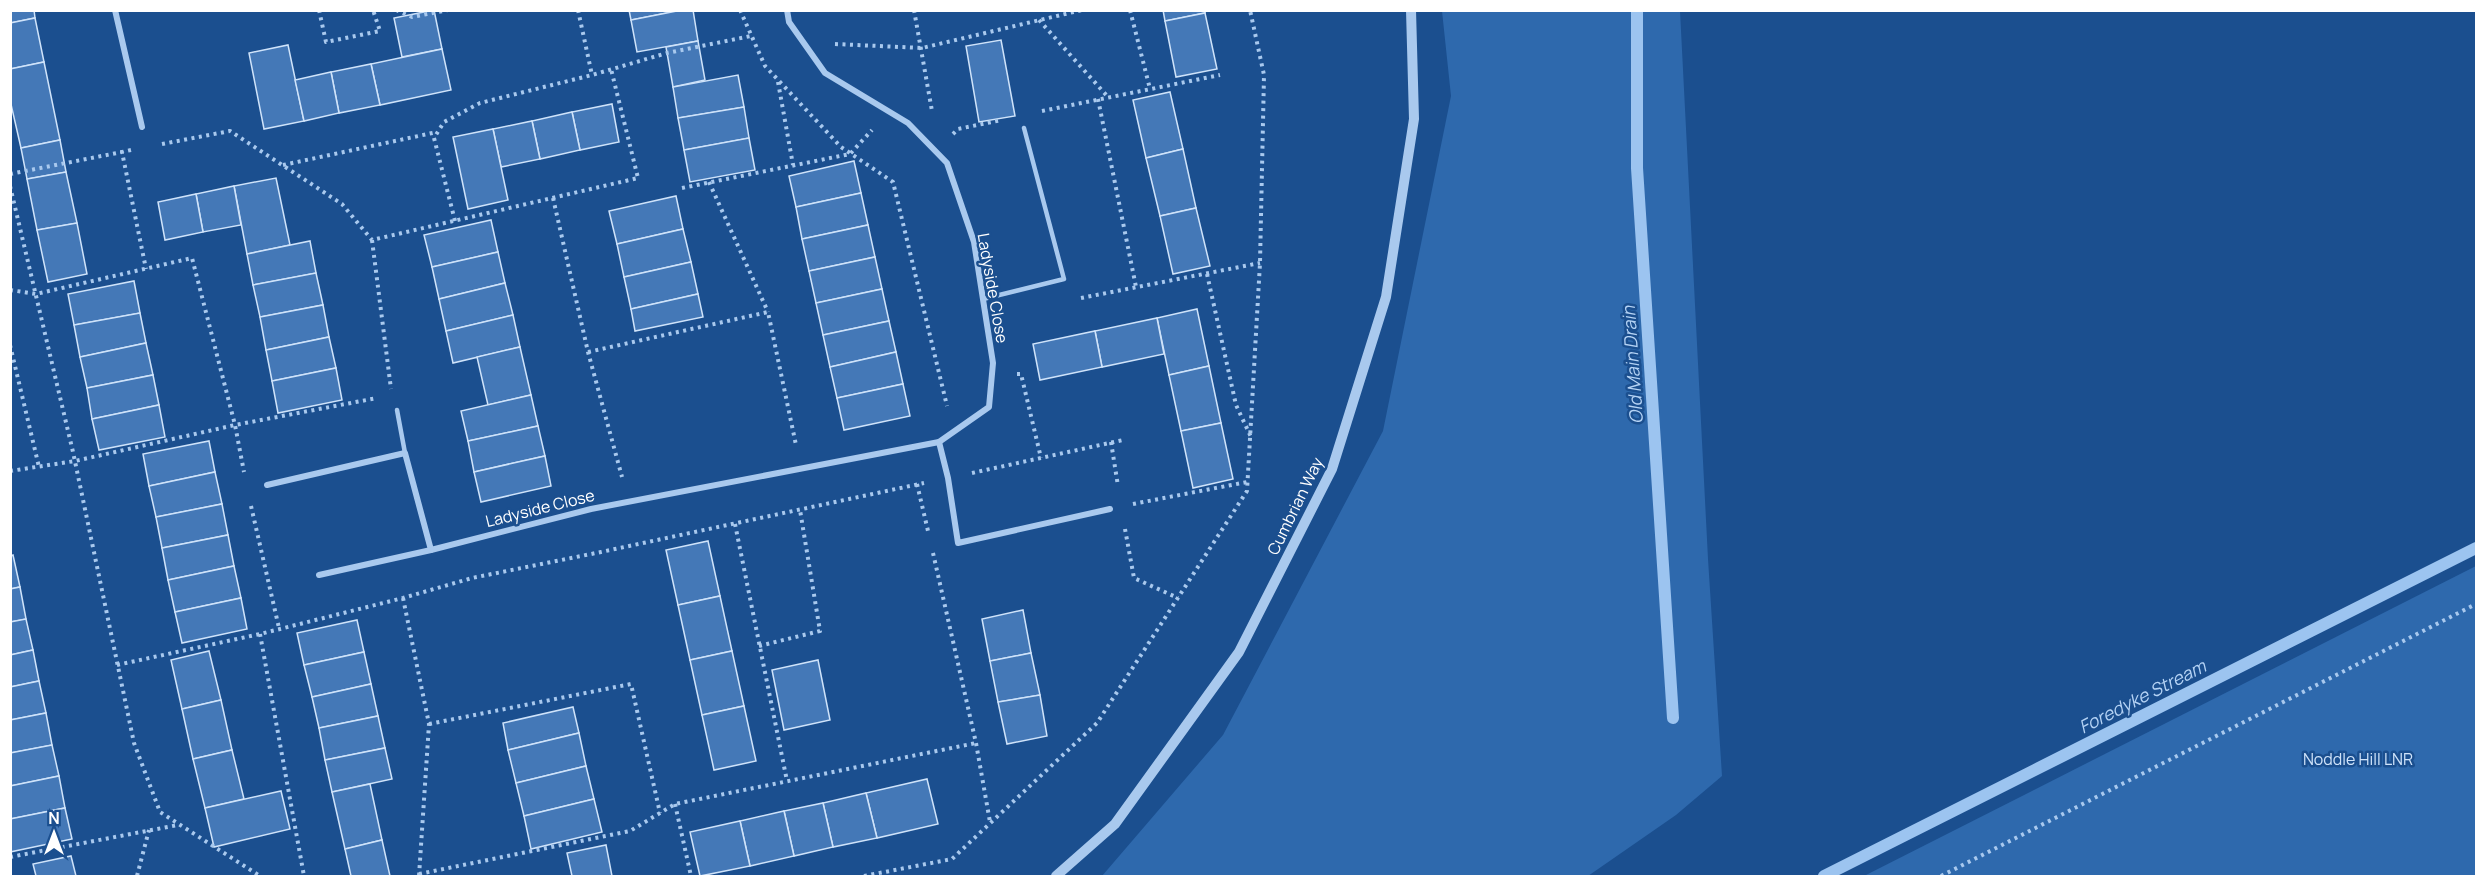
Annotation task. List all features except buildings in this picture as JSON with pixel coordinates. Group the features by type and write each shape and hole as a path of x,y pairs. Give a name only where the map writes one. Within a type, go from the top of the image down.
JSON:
{"street":[{"path":"115,10 142,127"},
{"name":"Ladyside Close","path":"319,575 431,550 591,508 939,442 989,407 993,363 974,242 947,163 908,123 825,74 789,22 787,10"},
{"name":"Cumbrian Way","path":"1056,876 1115,824 1239,652 1332,469 1386,297 1413,119 1411,10"},
{"path":"939,442 948,478 958,543 1110,509"},
{"path":"267,485 405,453 431,550"}],"lane":[{"path":"983,299 1064,279 1024,128"},
{"path":"397,410 405,453"}],"path":[{"path":"318,10 326,42 380,31 373,10"},
{"path":"397,11 412,17 448,10"},
{"path":"578,10 592,75"},
{"path":"740,10 765,66 778,81 841,147 893,182 945,398 950,433"},
{"path":"914,10 933,108 925,140"},
{"path":"807,48 834,44 922,48 1082,10"},
{"path":"1130,10 1150,89"},
{"path":"864,876 952,858 1097,723 1247,491 1260,263 1264,75 1250,10"},
{"path":"1039,20 1109,97"},
{"path":"455,220 434,138 444,122 480,103 592,75 667,53 752,36"},
{"path":"372,240 638,178 611,69"},
{"path":"1031,114 1220,75"},
{"path":"778,81 793,165"},
{"path":"1098,99 1136,288"},
{"path":"682,188 850,154 889,112"},
{"path":"937,153 958,129 1010,118"},
{"path":"158,145 230,131 342,204 372,240 392,395"},
{"path":"282,165 438,132"},
{"path":"10,174 139,148"},
{"path":"122,152 146,269"},
{"path":"709,182 768,312 796,446"},
{"path":"10,186 75,461 134,743 160,812 260,876"},
{"path":"553,198 588,352 629,502"},
{"path":"10,290 36,294 192,258 235,425 246,479"},
{"path":"1078,298 1260,263"},
{"path":"1207,274 1236,405 1251,437"},
{"path":"588,352 768,312"},
{"path":"10,345 39,467"},
{"path":"992,374 1021,374 1041,458"},
{"path":"10,471 75,461 235,425 381,397"},
{"path":"117,665 260,634 472,578 1123,440"},
{"path":"1111,442 1119,496"},
{"path":"1132,504 1247,482"},
{"path":"917,484 930,540"},
{"path":"250,501 279,628"},
{"path":"759,646 820,631 800,510"},
{"path":"735,524 787,781"},
{"path":"1125,527 1134,578 1178,598"},
{"path":"933,552 976,743 990,822"},
{"path":"403,598 429,724 419,875 630,831 675,804 976,743"},
{"path":"1941,876 2476,604"},
{"path":"260,634 304,876"},
{"path":"429,724 631,684 660,813"},
{"path":"675,804 691,876"},
{"path":"10,857 179,824"},
{"path":"137,876 149,830"}],"green space":[{"path":"1442,11 1680,11 1708,559 1722,776 1676,815 1588,876 1102,876 1223,735 1383,431 1451,96"},
{"name":"Noddle Hill LNR","path":"2476,566 2476,876 1864,876"}],"waterway":[{"name":"Old Main Drain","path":"1637,10 1637,168 1673,718"},
{"name":"Foredyke Stream","path":"1824,876 2476,548"}]}
